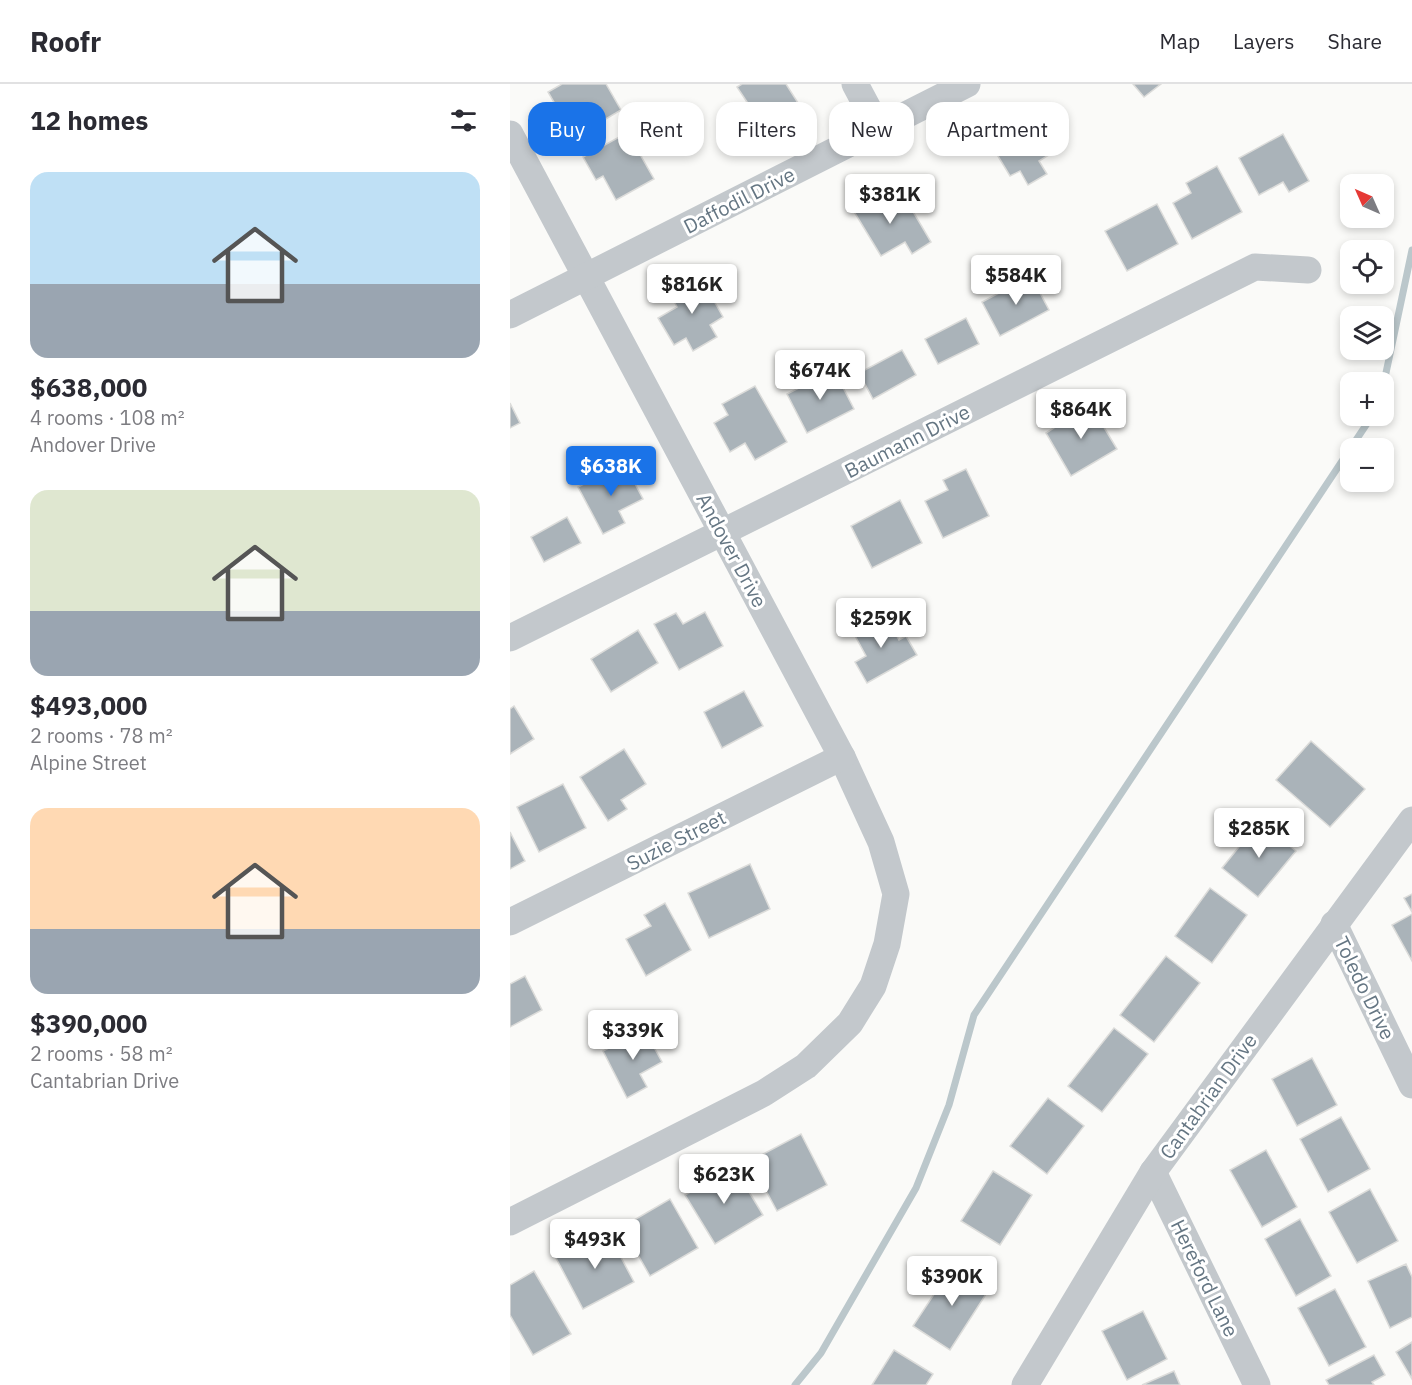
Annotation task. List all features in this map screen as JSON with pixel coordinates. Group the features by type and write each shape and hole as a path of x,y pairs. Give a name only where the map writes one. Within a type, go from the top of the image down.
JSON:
{"street":[{"path":"855,84 865,102"},
{"name":"Daffodil Drive","path":"914,111 967,84"},
{"name":"Andover Drive","path":"510,134 842,757 881,842 896,894 887,944 874,981 850,1023 806,1066 764,1093 510,1222"},
{"name":"Daffodil Drive","path":"510,315 586,279 829,155"},
{"name":"Baumann Drive","path":"510,638 1255,267 1308,270"},
{"name":"Suzie Street","path":"510,922 842,757"},
{"name":"Cantabrian Drive","path":"1024,1385 1153,1172 1412,820"},
{"name":"Toledo Drive","path":"1334,924 1412,1085"},
{"name":"Hereford Lane","path":"1153,1172 1257,1385"}],"building":[{"path":"562,84 606,84 618,105 618,112 606,119 606,102 554,102 548,92"},
{"path":"742,84 786,84 797,102 747,102 737,87"},
{"path":"1133,84 1161,84 1144,97"},
{"path":"1283,134 1309,181 1289,192 1283,182 1259,195 1239,158"},
{"path":"618,138 618,156 641,156 654,179 616,200 603,176 596,180 583,157 606,156 606,144"},
{"path":"998,156 1047,156 1039,161 1047,174 1028,185 1020,171 1010,176"},
{"path":"1217,166 1242,212 1192,239 1173,203 1191,193 1186,183"},
{"path":"876,189 891,214 908,203 931,242 912,254 905,242 881,256 850,205"},
{"path":"1157,204 1178,244 1127,271 1105,231"},
{"path":"700,276 723,317 710,325 717,337 693,351 686,338 674,345 658,318 677,307 670,293"},
{"path":"1031,276 1049,310 1000,336 982,302"},
{"path":"966,318 979,344 938,364 925,339"},
{"path":"902,350 916,375 873,399 859,373"},
{"path":"834,370 854,409 807,433 787,394"},
{"path":"755,386 787,442 755,460 745,443 730,452 714,423 728,415 722,404"},
{"path":"510,403 520,423 510,428"},
{"path":"1090,404 1117,449 1071,476 1046,433"},
{"path":"624,463 643,499 619,511 625,523 603,534 578,487"},
{"path":"966,469 989,516 943,538 925,501 948,490 943,480"},
{"path":"900,500 922,543 872,568 851,526"},
{"path":"567,517 581,543 544,562 531,537"},
{"path":"705,612 723,646 679,670 654,624 676,613 683,624"},
{"path":"885,614 899,640 906,636 917,655 867,683 855,662 866,656 853,632"},
{"path":"638,630 658,663 611,692 591,659"},
{"path":"744,691 763,726 722,748 704,712"},
{"path":"514,706 534,739 510,754 510,709"},
{"path":"1311,741 1365,789 1330,827 1276,780"},
{"path":"624,749 646,784 621,800 627,809 608,821 580,777"},
{"path":"563,784 586,828 539,852 517,807"},
{"path":"1259,822 1296,851 1258,897 1222,868"},
{"path":"510,832 525,861 510,869"},
{"path":"750,864 770,909 709,938 688,893"},
{"path":"1210,888 1247,915 1212,963 1175,936"},
{"path":"1412,894 1412,912 1404,898"},
{"path":"665,903 691,950 646,976 626,939 651,926 644,915"},
{"path":"1412,914 1412,961 1392,925"},
{"path":"1166,956 1200,983 1154,1042 1120,1015"},
{"path":"525,976 542,1010 510,1027 510,984"},
{"path":"1114,1028 1148,1054 1102,1112 1068,1086"},
{"path":"644,1029 662,1062 640,1074 647,1087 627,1098 603,1051"},
{"path":"1312,1058 1337,1105 1297,1126 1272,1079"},
{"path":"1048,1098 1084,1126 1047,1174 1010,1146"},
{"path":"1341,1117 1370,1169 1328,1192 1300,1139"},
{"path":"801,1134 827,1185 777,1211 750,1161"},
{"path":"1266,1150 1297,1207 1262,1227 1230,1170"},
{"path":"734,1167 763,1215 715,1244 685,1195"},
{"path":"993,1171 1032,1195 1000,1245 961,1221"},
{"path":"1370,1189 1398,1241 1357,1263 1329,1212"},
{"path":"670,1199 698,1248 650,1276 622,1227"},
{"path":"1300,1219 1331,1276 1296,1296 1265,1239"},
{"path":"607,1231 634,1282 583,1309 556,1258"},
{"path":"954,1264 990,1288 950,1350 913,1326"},
{"path":"1406,1264 1412,1277 1412,1317 1390,1328 1368,1281"},
{"path":"534,1271 571,1334 533,1355 510,1315 510,1285"},
{"path":"1335,1289 1366,1347 1329,1366 1298,1308"},
{"path":"1143,1311 1167,1359 1127,1380 1102,1331"},
{"path":"1412,1342 1412,1379 1396,1352"},
{"path":"894,1350 933,1374 926,1385 872,1385"},
{"path":"1374,1355 1385,1375 1372,1382 1374,1385 1329,1385 1326,1380"},
{"path":"1174,1371 1180,1385 1142,1385"}],"waterway":[{"path":"1386,372 1412,250"},
{"path":"795,1385 821,1353 916,1188 949,1105 974,1015 1365,426"}]}
